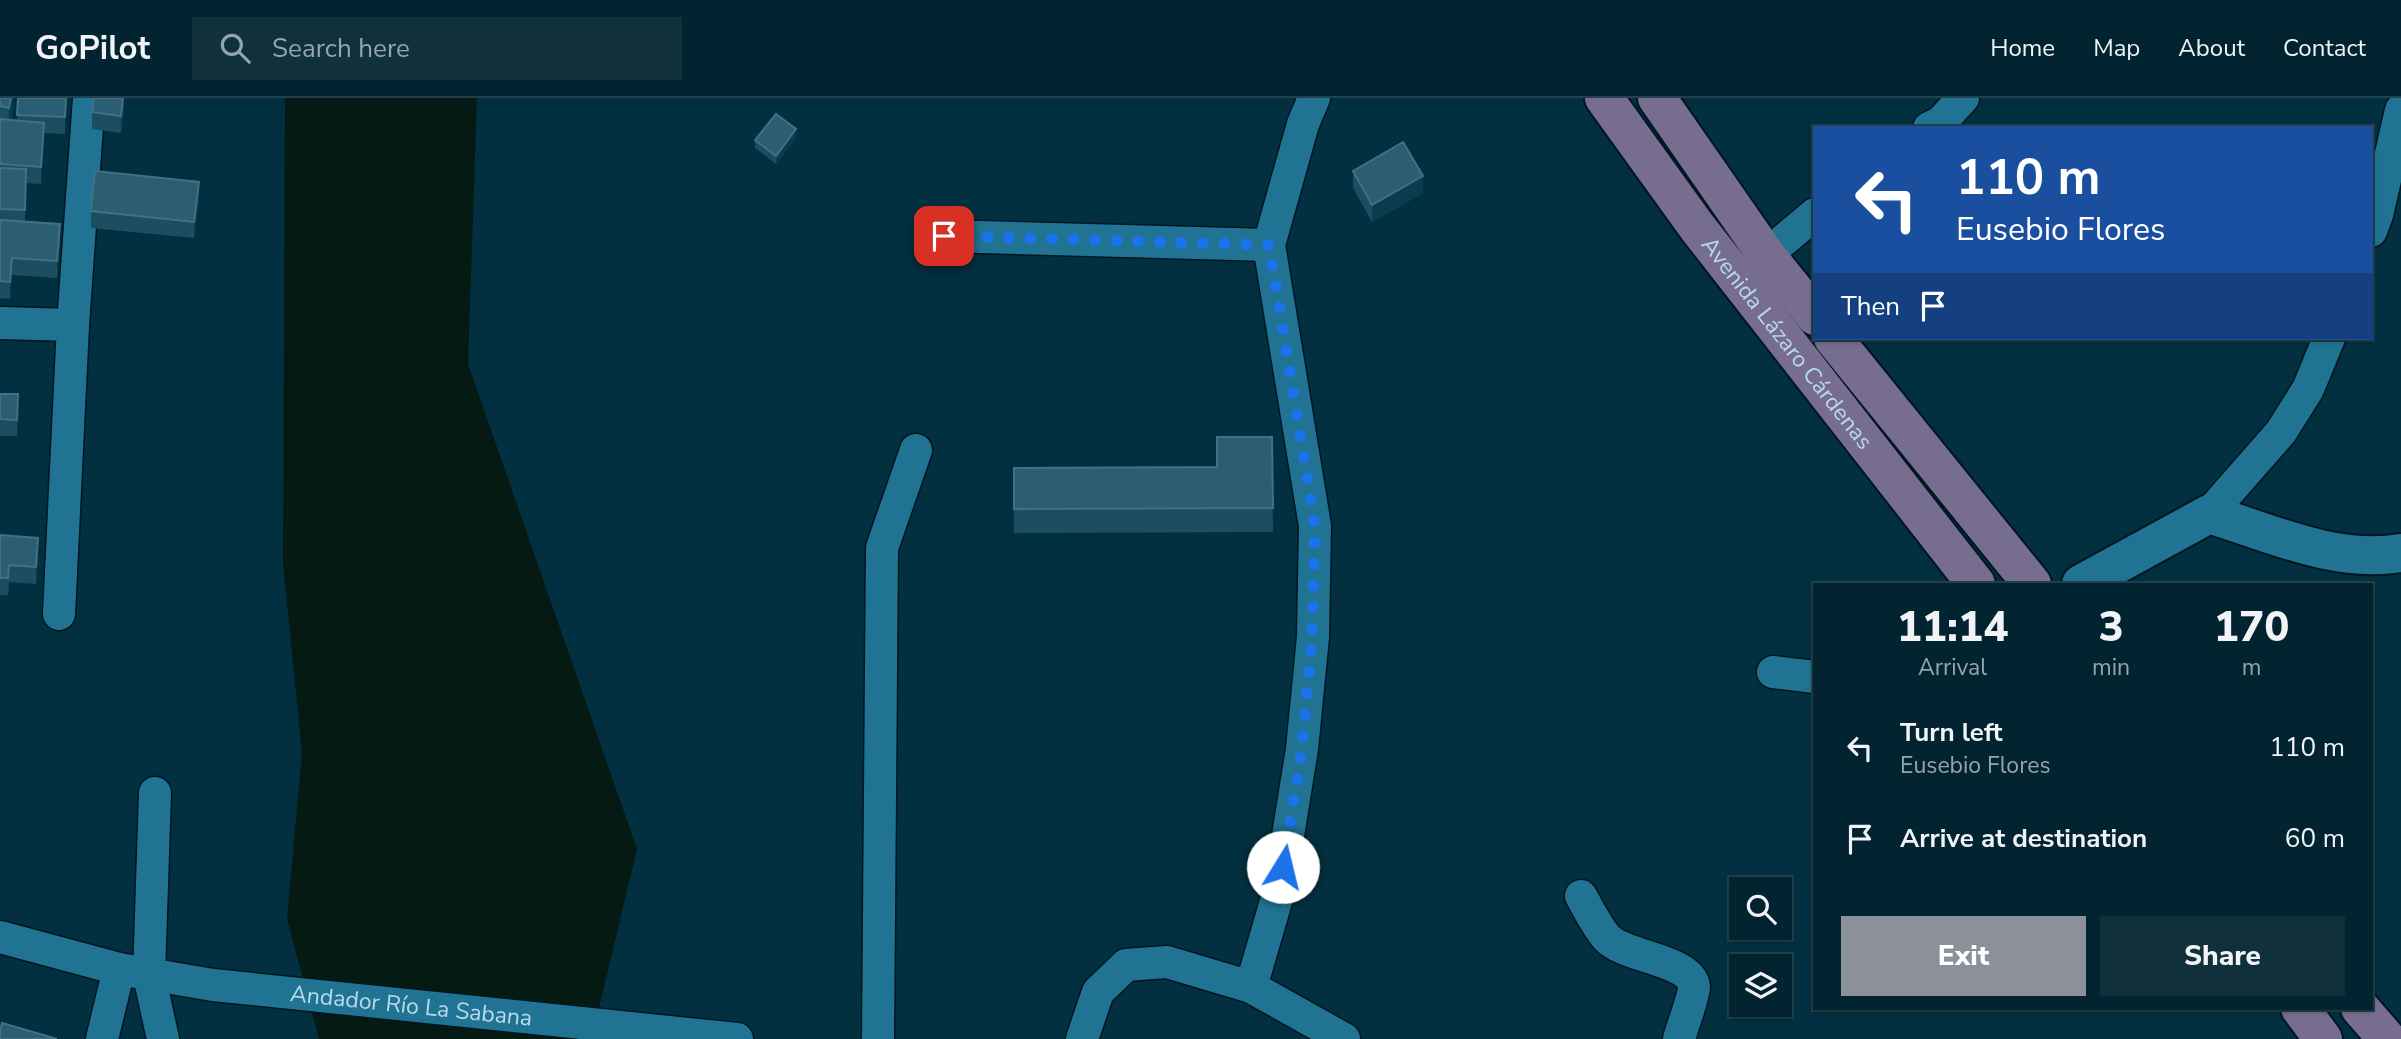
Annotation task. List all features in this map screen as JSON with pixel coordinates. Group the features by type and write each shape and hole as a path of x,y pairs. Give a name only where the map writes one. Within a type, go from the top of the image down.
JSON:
{"main road":[{"name":"Avenida Lázaro Cárdenas","path":"1604,98 1696,227 1975,583"},
{"name":"Avenida Lázaro Cárdenas","path":"1657,98 1766,255 1813,314"},
{"name":"Avenida Lázaro Cárdenas","path":"1835,340 2031,583"},
{"path":"2301,1010 2322,1039"},
{"path":"2362,1010 2387,1039"}],"street":[{"path":"59,614 73,325 89,98"},
{"path":"1251,987 1279,891 1302,749 1312,637 1315,526 1269,245 1303,124 1314,98"},
{"path":"1932,126 1941,121 1963,98"},
{"path":"2373,226 2401,110"},
{"path":"1766,255 1813,216"},
{"path":"944,236 1269,245"},
{"path":"0,323 73,325"},
{"path":"2083,583 2209,514 2281,432 2308,389 2328,340"},
{"path":"878,1039 882,548 916,450"},
{"path":"2209,514 2316,548 2378,556 2401,553"},
{"path":"1773,672 1813,677"},
{"path":"102,1039 134,972 155,793"},
{"path":"1581,896 1607,938 1620,948 1688,974 1694,987 1679,1039"},
{"name":"Andador Río La Sabana","path":"0,937 134,972 213,985 737,1039"},
{"path":"1082,1039 1098,992 1126,965 1167,962 1251,987 1344,1039"},
{"path":"134,972 163,1039"}],"shaded area":[{"path":"285,98 477,98 468,364 637,849 594,1029 594,1039 319,1039 287,919 302,753 283,563"}],"building":[{"path":"0,98 11,98 9,108 0,106"},
{"path":"18,98 66,98 65,117 17,115"},
{"path":"94,98 123,98 121,116 92,112"},
{"path":"776,114 796,129 776,156 755,140"},
{"path":"0,119 44,123 41,167 0,164"},
{"path":"1403,142 1423,176 1372,205 1353,171"},
{"path":"0,168 26,169 25,210 0,209"},
{"path":"95,171 199,182 194,222 91,211"},
{"path":"0,220 60,224 57,261 12,258 10,282 0,281"},
{"path":"0,394 18,394 17,420 0,419"},
{"path":"1217,437 1272,437 1273,508 1014,509 1014,468 1217,467"},
{"path":"0,535 38,538 36,567 9,565 8,578 0,578"},
{"path":"2,1023 57,1039 0,1039"}],"route":[{"path":"944,236 1269,245 1315,526 1312,637 1302,749 1283,867"}]}
